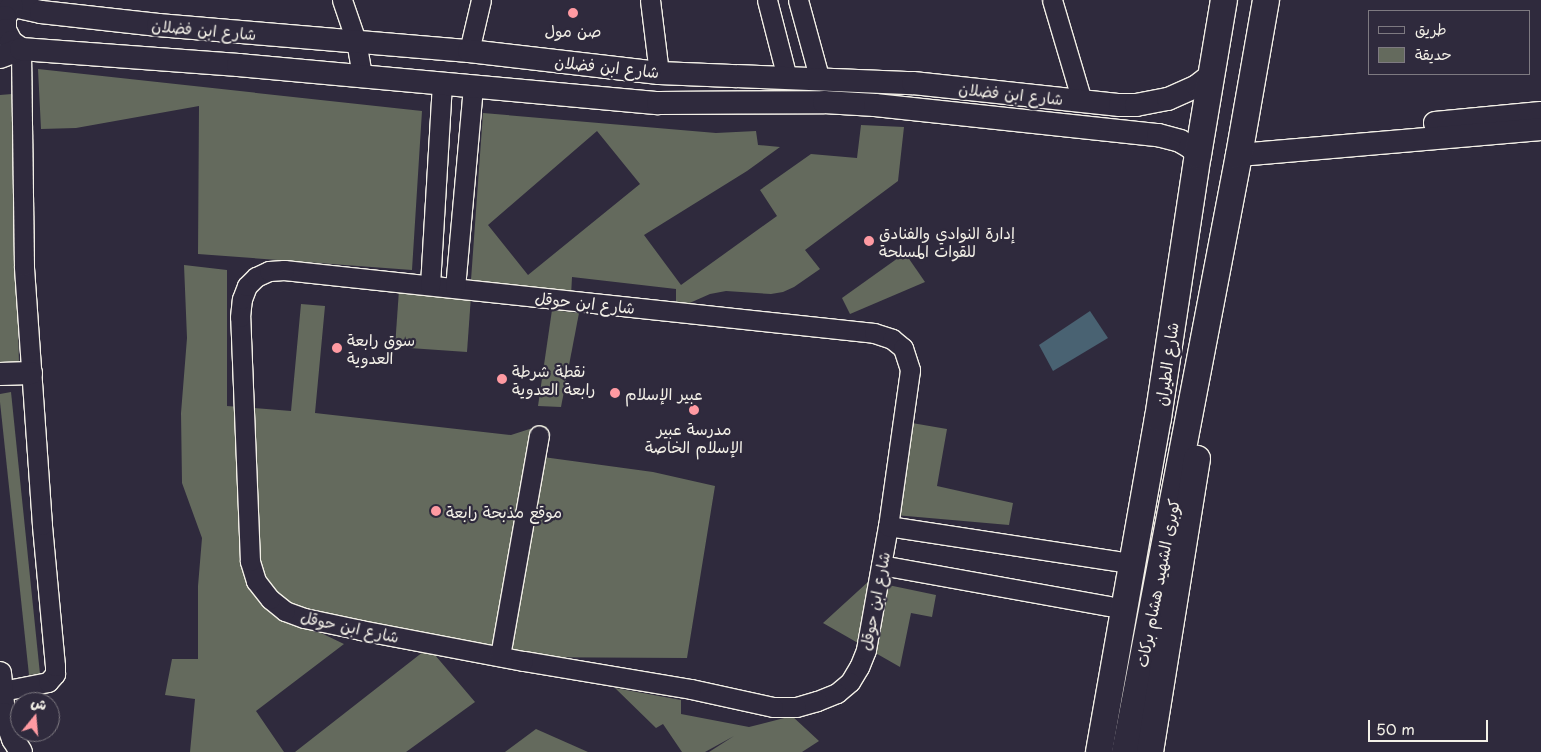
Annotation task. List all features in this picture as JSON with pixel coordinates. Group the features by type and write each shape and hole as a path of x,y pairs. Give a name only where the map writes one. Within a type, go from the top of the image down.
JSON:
{"main road":[{"name":"شارع الطيران","path":"1081,752 1137,459 1145,439 1158,418 1210,76 1224,0"},
{"name":"شارع الطيران","path":"1150,752 1196,475 1198,455 1195,434 1189,415 1241,148 1266,0"},
{"name":"كوبرى الشهيد هشام بركات","path":"1125,752 1189,415"},
{"name":"كوبرى الشهيد هشام بركات","path":"1099,752 1158,418"}],"street":[{"path":"342,0 356,41 362,76"},
{"path":"469,51 481,0"},
{"path":"650,0 659,73"},
{"path":"767,0 787,78"},
{"path":"798,0 818,77"},
{"path":"1052,0 1082,101"},
{"path":"6,4 5,30 10,42 21,49 22,225 31,373 55,674 52,679 43,685 1,686 4,714 21,752"},
{"name":"شارع ابن فضلان","path":"6,4 41,12 158,25 469,51 659,73 787,78 818,77 913,82 1120,105 1152,103 1183,93 1210,76"},
{"name":"شارع ابن فضلان","path":"0,57 21,49 362,76 658,103 824,102 866,105 1158,135 1180,141 1198,155"},
{"path":"430,286 442,83"},
{"path":"454,288 473,86"},
{"path":"1152,103 1160,108 1165,116 1164,127 1158,135"},
{"path":"1328,141 1541,113"},
{"path":"1241,148 1541,129"},
{"name":"شارع ابن حوقل","path":"284,270 454,288 874,333 892,339 903,348 910,370 888,526 866,650 850,682 837,693 796,707 773,707 691,689 500,656 304,618 285,611 270,599 256,581 250,561 240,317 242,299 248,286 256,277 269,271 284,270"},
{"path":"0,374 31,373"},
{"path":"500,656 539,435"},
{"path":"888,526 1118,560"},
{"path":"881,566 1110,606"}],"green space":[{"path":"38,69 422,111 412,270 198,254 199,106 76,128 41,129"},
{"path":"12,94 19,363 0,363 0,95"},
{"path":"483,113 716,133 756,131 758,145 780,147 747,171 644,235 681,285 777,216 760,190 811,154 857,158 861,125 904,127 898,181 805,250 820,269 794,287 783,292 771,294 726,291 710,294 676,309 676,289 572,277 571,296 471,280","holes":["597,131 640,184 528,275 488,225"]},
{"path":"905,253 925,282 850,314 842,298"},
{"path":"184,265 227,270 227,406 291,411 301,304 325,306 315,413 511,435 542,425 547,427 543,457 653,472 715,486 687,658 498,657 429,648 475,702 406,752 295,752 428,648 319,632 344,644 256,711 284,752 190,752 195,699 165,695 172,659 198,659 198,586 202,538 182,483 181,413 187,338"},
{"path":"399,290 471,296 467,352 395,347"},
{"path":"552,310 579,313 561,407 538,406"},
{"path":"11,392 40,674 29,675 0,402 0,394"},
{"path":"912,423 947,429 937,486 1013,503 1009,525 895,515"},
{"path":"869,581 936,595 932,617 911,613 900,667 823,623"},
{"path":"615,688 681,700 681,714 749,727 792,716 819,741 802,752 709,752 734,736 705,752 682,752 663,724 656,728"},
{"path":"536,729 588,752 505,752"}],"water":[{"path":"1090,311 1108,338 1053,371 1039,345"}],"place":[{"name":"صن مول","path":"573,13"},
{"name":"إدارة النوادي والفنادق للقوات المسلحة","path":"869,241"},
{"name":"سوق رابعة العدوية","path":"337,348"},
{"name":"نقطة شرطة رابعة العدوية","path":"502,379"},
{"name":"عبير الإسلام","path":"615,393"},
{"name":"مدرسة عبير الإسلام الخاصة","path":"694,410"},
{"name":"موقع مذبحة رابعة","path":"436,511"}]}
